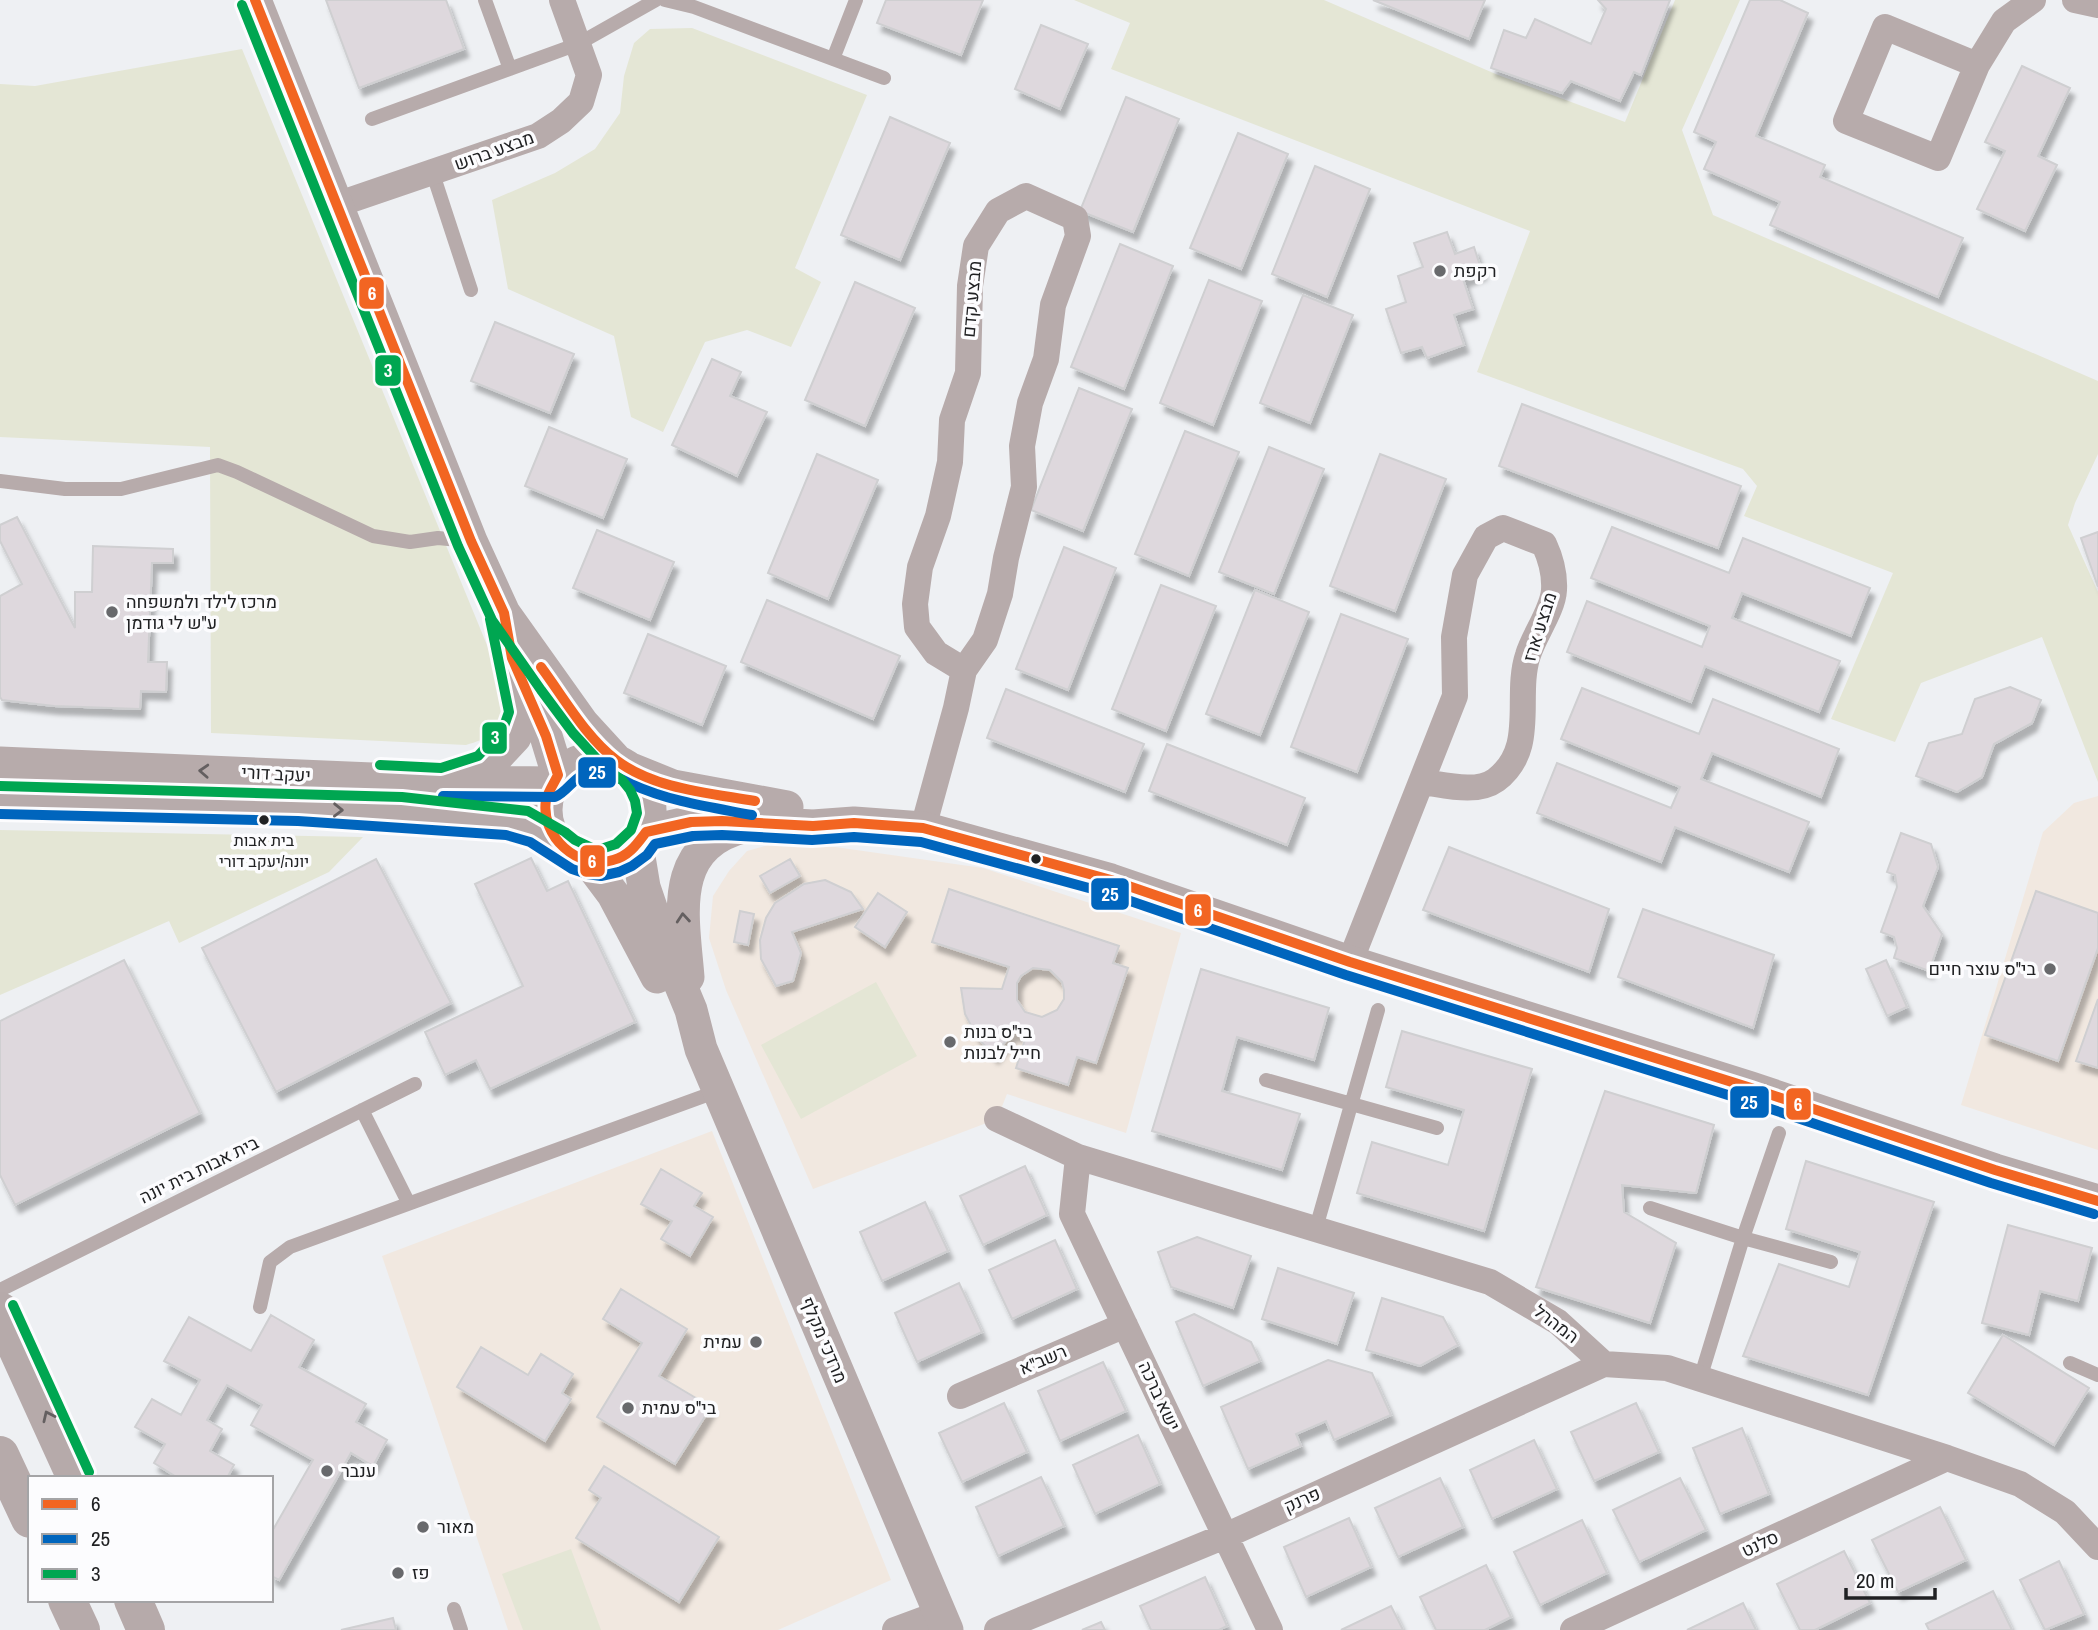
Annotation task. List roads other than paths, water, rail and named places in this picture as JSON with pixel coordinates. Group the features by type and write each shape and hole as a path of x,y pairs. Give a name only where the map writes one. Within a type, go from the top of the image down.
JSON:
{"main road":[{"path":"0,1311 75,1476"},
{"path":"0,1455 28,1515"},
{"path":"68,1602 81,1630"},
{"path":"134,1602 146,1630"}],"street":[{"path":"255,0 471,541 504,613 583,724 642,782 649,797 651,814 641,839"},
{"name":"מבצע ברוש","path":"336,205 538,136 561,121 581,102 589,75 562,0"},
{"path":"2075,0 2098,5"},
{"path":"1976,65 1885,27 1846,121 1938,158 1976,65 2004,21 2022,3"},
{"name":"מבצע קדם","path":"923,828 964,670 985,640 1000,594 1024,487 1022,446 1030,403 1046,359 1053,305 1078,236 1075,218 1027,196 998,211 976,246 970,286 968,373 952,420 950,462 938,516 920,566 915,604 917,627 936,653 964,670"},
{"name":"מבצע ארז","path":"1350,962 1455,696 1454,637 1465,575 1486,537 1503,528 1544,544 1553,564 1554,593 1527,656 1522,735 1512,765 1493,782 1468,788 1423,782"},
{"path":"443,782 486,768 515,737 524,713 504,613"},
{"path":"512,658 546,736 555,779"},
{"path":"813,826 691,822 641,839 623,856 607,862 589,862 558,844 549,830 545,814 546,798 555,779 570,765 585,758 600,757 673,786 783,806 853,823"},
{"name":"יעקב דורי","path":"0,763 443,782 555,779"},
{"name":"יעקב דורי","path":"0,800 400,811 525,825 558,844"},
{"path":"691,1010 682,906 690,869 717,836 745,827 784,824 813,826 853,823 923,828 1111,880 1350,962 2098,1201"},
{"name":"מרדכי מקלף","path":"641,839 644,887 662,940 691,1010 701,1049 944,1621"},
{"name":"מרדכי מקלף","path":"589,862 613,894 656,974 701,1049"},
{"name":"המהרל","path":"997,1119 1078,1157 1490,1282 1558,1322 1604,1364"},
{"name":"ישא ברכה","path":"1078,1157 1072,1214 1269,1630"},
{"name":"רשב\"א","path":"960,1396 1125,1325"},
{"path":"1604,1364 1667,1368 2020,1483 2065,1512 2098,1547"},
{"name":"פרנק","path":"998,1630 1225,1536 1604,1364"},
{"name":"סלנט","path":"1573,1630 1947,1458"},
{"path":"895,1630 944,1621"}],"lane":[{"path":"485,0 510,69"},
{"path":"372,119 578,44 656,0"},
{"path":"665,0 694,7 884,78"},
{"path":"833,59 856,0"},
{"path":"433,174 471,290"},
{"path":"0,481 65,489 121,489 218,465 373,536 410,542 438,538 471,541"},
{"path":"1316,1228 1378,1010"},
{"path":"1266,1080 1437,1128"},
{"name":"בית אבות בית יונה","path":"0,1290 415,1084"},
{"path":"260,1307 270,1262 290,1247 718,1091"},
{"path":"362,1110 408,1202"},
{"path":"1700,1379 1743,1238 1779,1133"},
{"path":"1650,1208 1743,1238 1831,1262"},
{"path":"2070,1363 2098,1375"},
{"path":"454,1609 461,1630"}],"place":[{"name":"רקפת","path":"1440,271"},
{"name":"מרכז לילד ולמשפחה ע\"ש לי גודמן","path":"112,612"},
{"name":"בית אבות יונה/יעקב דורי","path":"264,820"},
{"name":"בי\"ס עוצר חיים","path":"2050,969"},
{"name":"בי\"ס בנות חייל לבנות","path":"950,1042"},
{"name":"עמית","path":"756,1342"},
{"name":"בי\"ס עמית","path":"628,1408"},
{"name":"ענבר","path":"327,1471"},
{"name":"מאור","path":"423,1527"},
{"name":"פז","path":"398,1573"}]}
